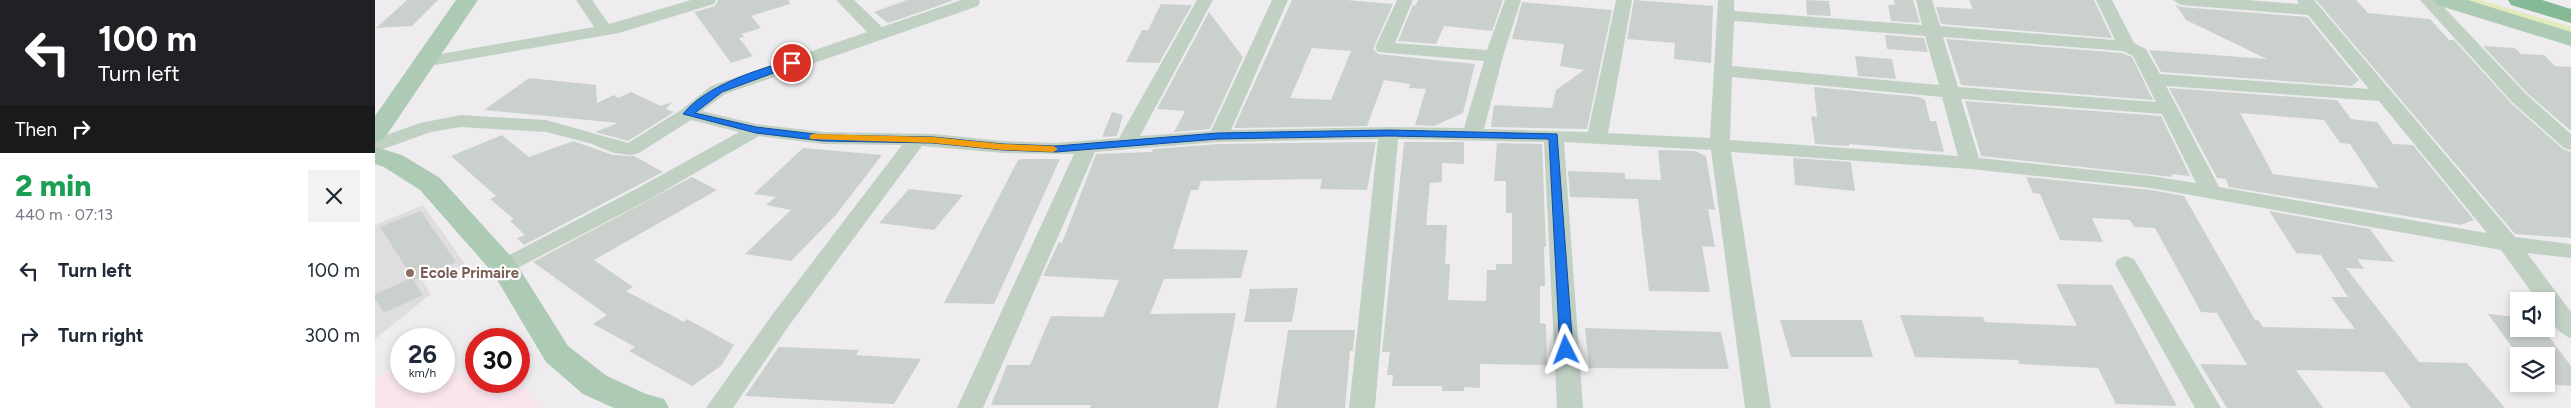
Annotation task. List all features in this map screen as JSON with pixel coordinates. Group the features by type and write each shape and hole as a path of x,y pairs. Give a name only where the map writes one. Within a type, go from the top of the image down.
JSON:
{"highway":[{"path":"2519,0 2571,16"}],"main road":[{"path":"375,134 467,0"},
{"path":"2445,0 2571,39"},
{"path":"375,155 393,161 430,184 504,266 557,354 595,385 640,406 652,408"}],"street":[{"path":"584,0 605,31"},
{"path":"424,62 605,31 708,0"},
{"path":"844,0 879,34"},
{"path":"1126,144 1205,0"},
{"path":"1218,136 1280,0"},
{"path":"1405,0 1384,48 1494,56"},
{"path":"1473,133 1494,56 1513,0"},
{"path":"1597,138 1624,0"},
{"path":"1924,0 1970,164"},
{"path":"2104,0 2127,46"},
{"path":"2181,0 2309,5 2508,244 2571,329"},
{"path":"2429,0 2519,98 2563,129 2571,144"},
{"path":"375,146 427,127 478,121 546,126 596,139 621,150 632,148 688,114 703,100 718,90 739,81 972,2"},
{"path":"1758,408 1720,145 1726,7 1932,30 2127,46 2140,53 2211,192"},
{"path":"1723,71 1950,92 2169,109"},
{"path":"2152,79 2383,96"},
{"path":"688,114 756,130 823,138 916,140 1003,147 1087,148 1218,136 1389,133 1473,133 1720,145 1970,164 2151,182 2508,244 2571,250"},
{"path":"504,266 645,193 756,130"},
{"path":"1362,408 1389,133"},
{"path":"1554,136 1570,408"},
{"path":"719,408 780,321 916,140"},
{"path":"971,408 1087,148"},
{"path":"2126,264 2207,408"}],"shaded area":[{"name":"Ecole Primaire","path":"423,205 465,264 423,282 431,294 375,339 375,225"},
{"path":"390,372 390,393 455,393 455,374 465,376 465,393 529,393 543,408 375,408 375,377"}],"green space":[{"path":"2466,0 2480,0 2571,27 2571,33"}],"building":[{"path":"407,0 438,0 412,26 376,28"},
{"path":"718,0 789,0 790,4 751,16 761,28 742,34 744,37 739,38 753,56 731,63 694,12 715,6"},
{"path":"907,0 952,1 888,23 874,12"},
{"path":"1292,0 1346,0 1393,4 1373,49 1378,54 1475,64 1463,113 1434,126 1415,125 1426,89 1409,88 1410,84 1384,80 1367,126 1234,128","holes":["1312,48 1351,51 1331,100 1290,98"]},
{"path":"1418,0 1503,0 1492,31 1444,26 1436,44 1398,41 1413,5 1415,6"},
{"path":"1634,0 1713,6 1711,63 1674,59 1675,43 1627,39"},
{"path":"1806,0 1829,1 1831,16 1807,15"},
{"path":"1894,0 1913,0 1920,23 1891,21 1888,5 1895,5"},
{"path":"1969,0 2094,0 2112,38 1941,24 1936,7 1973,9"},
{"path":"2316,0 2356,0 2368,13 2430,19 2449,40 2454,40 2511,103 2563,149 2571,152 2571,238 2515,234"},
{"path":"1522,2 1612,10 1587,129 1491,127 1494,105 1552,108 1556,90 1584,70 1560,66 1564,44 1512,39"},
{"path":"1161,4 1192,5 1159,63 1126,62 1142,30 1148,30"},
{"path":"2175,4 2181,7 2307,17 2359,80 2352,86 2161,72 2149,50 2267,59 2186,20"},
{"path":"1209,12 1243,57 1210,129 1174,132 1185,111 1157,109"},
{"path":"1885,35 1924,38 1928,52 1887,49"},
{"path":"1946,39 2122,53 2132,57 2153,100 1961,85"},
{"path":"2483,46 2515,48 2521,54 2544,55 2555,66 2571,67 2571,131 2527,93"},
{"path":"1855,56 1892,59 1896,79 1858,76"},
{"path":"529,78 596,85 597,103 614,95 618,98 631,92 661,106 672,102 666,109 674,112 628,141 595,132 618,123 484,110"},
{"path":"1814,87 1919,97 1925,100 1930,121 1936,121 1944,152 1849,144 1849,146 1815,144 1811,116 1817,117"},
{"path":"2169,88 2337,100 2351,119 2377,122 2393,144 2413,145 2474,220 2461,225 2229,187 2226,179 2217,178","holes":["2240,113 2324,120 2340,143 2350,144 2379,188 2273,174"]},
{"path":"1965,101 2161,116 2190,176 2171,174 2173,177 1981,156"},
{"path":"1112,112 1123,115 1117,136 1102,137"},
{"path":"502,135 529,157 573,141 613,155 634,156 663,172 524,245 517,238 525,235 510,221 514,219 490,199 496,196 451,156"},
{"path":"1376,142 1367,190 1320,189 1322,179 1201,181 1198,190 1191,190 1173,249 1248,250 1241,278 1164,279 1150,314 1236,313 1218,408 1090,408 1091,405 991,405 1007,365 1030,365 1051,316 1103,317 1119,280 1043,276 1059,242 1062,243 1096,154 1152,152 1153,149 1218,144"},
{"path":"1404,142 1464,142 1464,164 1442,163 1442,182 1430,183 1426,225 1447,225 1445,264 1450,264 1448,300 1486,301 1487,270 1496,270 1496,264 1512,264 1512,213 1506,213 1506,181 1494,181 1497,143 1542,144 1546,247 1544,247 1545,286 1540,286 1540,323 1546,324 1547,365 1480,364 1480,388 1464,387 1464,391 1442,391 1442,386 1392,386 1393,375 1387,375 1390,352 1382,352"},
{"path":"803,148 882,155 835,216 791,261 745,254 791,210 766,205 776,197 754,194"},
{"path":"1658,150 1695,151 1706,156 1715,210 1708,209 1715,247 1702,246 1710,292 1649,291 1638,199 1570,197 1568,171 1625,173 1625,179 1661,180"},
{"path":"1793,158 1851,162 1855,191 1795,185"},
{"path":"1060,159 994,304 944,303 1018,160"},
{"path":"692,177 717,190 594,260 633,287 626,291 684,322 687,319 734,345 721,366 692,386 629,351 635,347 593,324 607,315 533,262"},
{"path":"2026,177 2151,190 2184,196 2255,320 2258,320 2263,327 2355,329 2331,297 2348,297 2321,255 2296,253 2269,211 2370,229 2394,262 2357,259 2364,269 2346,268 2419,362 2467,363 2505,408 2411,408 2384,372 2296,370 2323,408 2227,408 2200,364 2247,365 2217,313 2201,312 2155,228 2134,227 2130,220 2092,218 2103,242 2060,240 2040,194 2033,193"},
{"path":"909,189 963,195 934,230 879,223"},
{"path":"421,211 456,262 414,280 380,227"},
{"path":"412,278 423,295 384,313 375,299 375,294"},
{"path":"2056,284 2112,285 2177,406 2116,404 2098,368 2019,364 2018,360 1915,357 1900,315 1983,317 1985,322 2077,326"},
{"path":"1298,288 1292,322 1244,322 1250,289"},
{"path":"2488,314 2510,316 2510,337 2549,337 2571,366 2571,386 2555,385 2555,347 2512,347"},
{"path":"1780,320 1862,320 1873,357 1791,357"},
{"path":"1585,328 1721,332 1729,369 1589,368"},
{"path":"1288,330 1355,330 1353,351 1350,351 1345,408 1276,408"},
{"path":"779,347 859,350 856,355 921,359 894,404 745,396"}],"slow traffic":[{"path":"813,137 933,140 959,144 1053,149"}],"place":[{"name":"Ecole Primaire","path":"410,273"}],"route":[{"path":"792,63 718,90 703,100 688,114 756,130 823,138 933,140 959,144 1056,149 1218,136 1473,133 1554,136 1566,350"}]}
